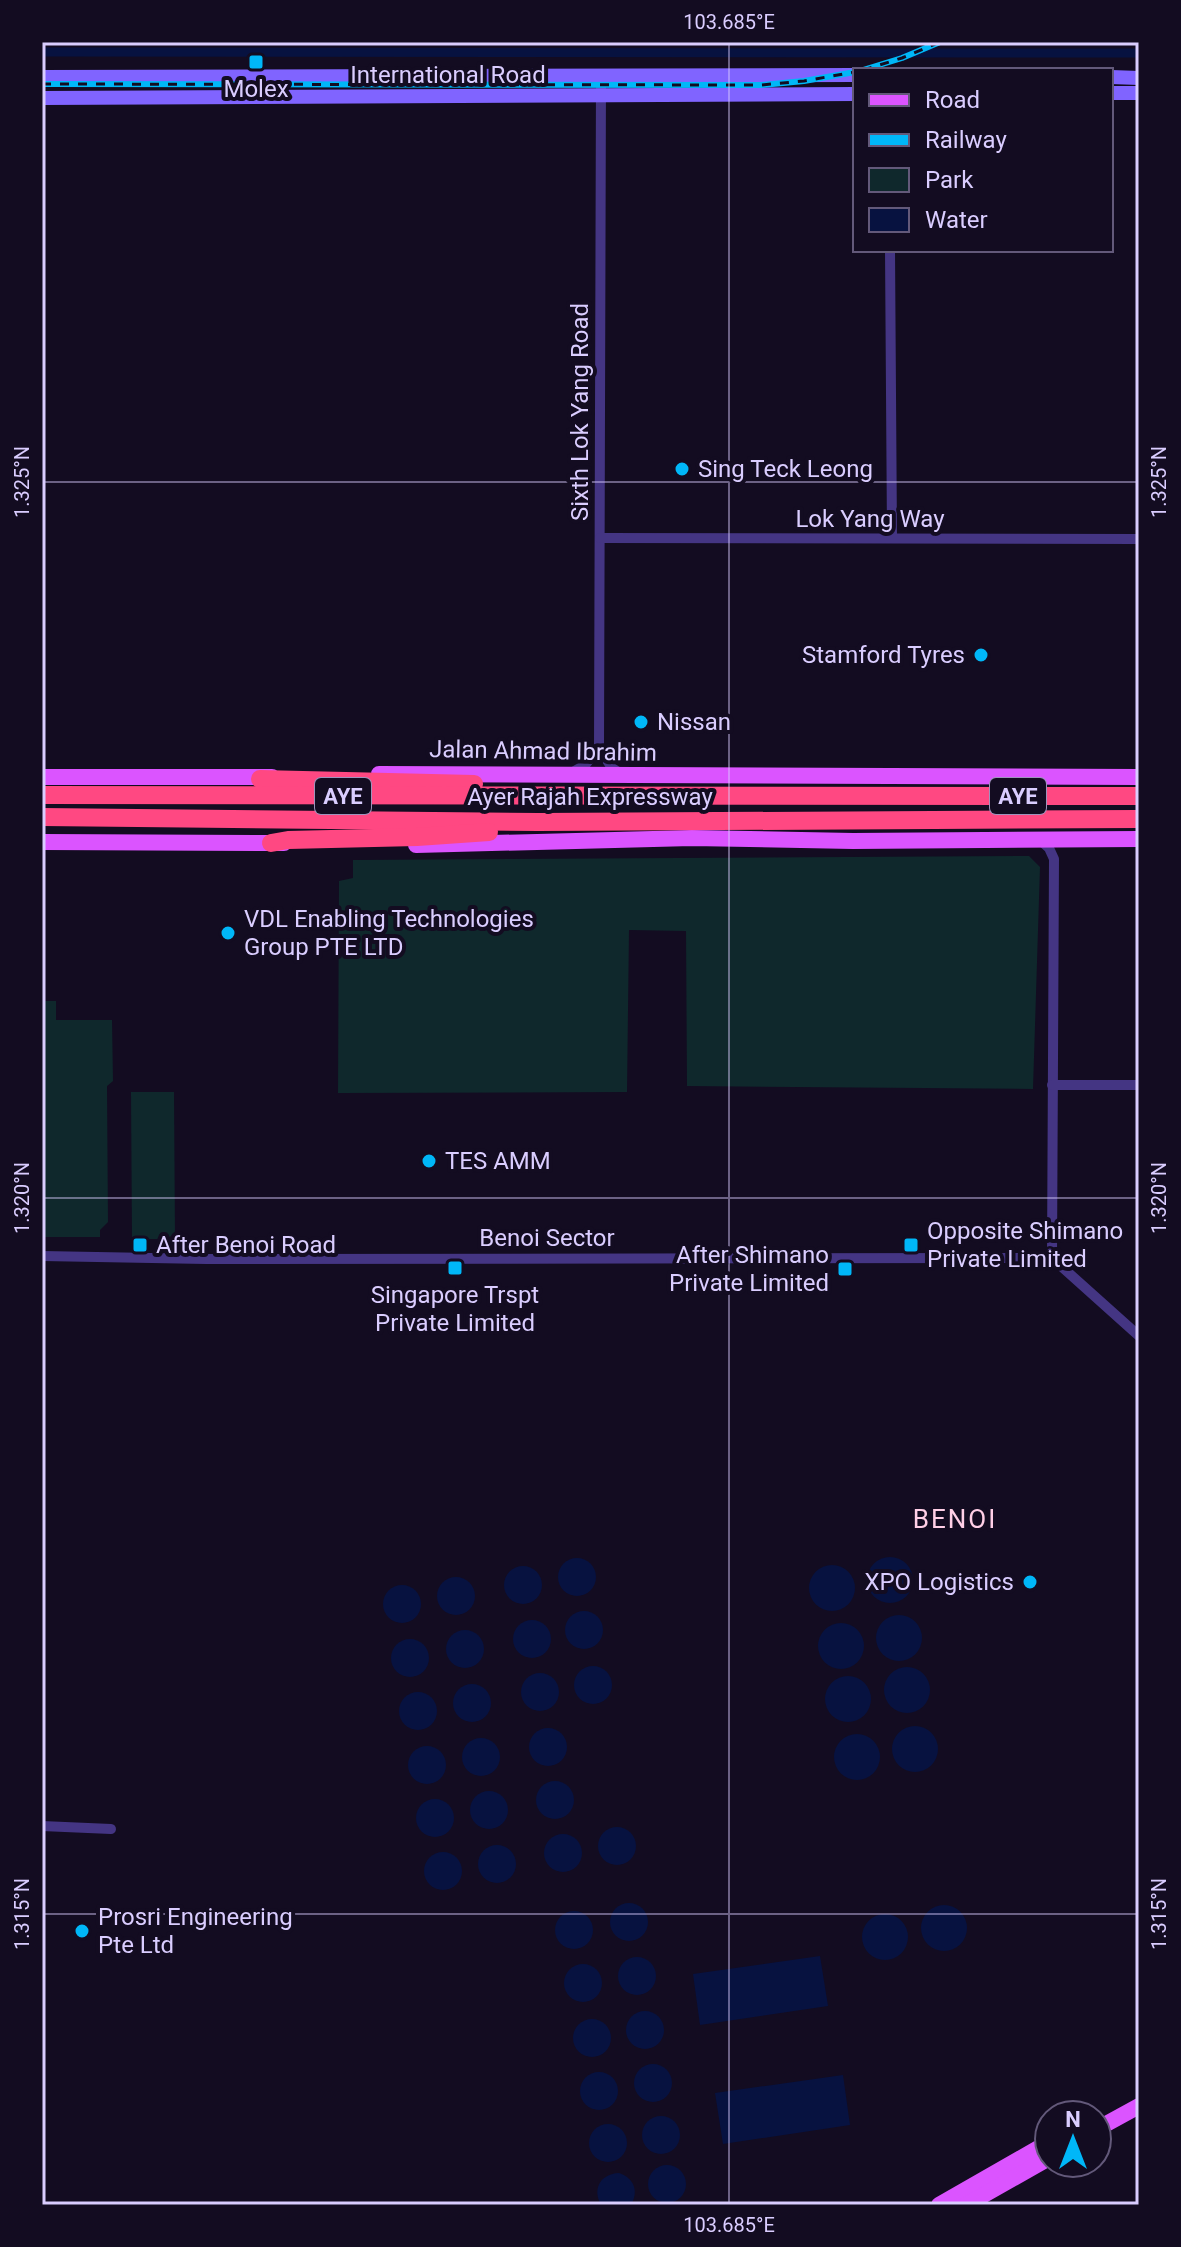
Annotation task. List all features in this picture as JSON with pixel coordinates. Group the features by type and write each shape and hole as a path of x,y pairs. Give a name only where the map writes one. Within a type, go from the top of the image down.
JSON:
{"highway":[{"path":"260,779 564,787 645,796"},
{"name":"Ayer Rajah Expressway","path":"42,795 1139,796"},
{"name":"Ayer Rajah Expressway","path":"42,817 538,822 1139,819"},
{"path":"271,843 316,838 469,834 525,828 538,822"}],"main road":[{"name":"International Road","path":"42,77 853,75"},
{"path":"1113,77 1139,78"},
{"path":"1113,93 1139,93"},
{"name":"International Road","path":"42,98 853,94"},
{"name":"Jalan Ahmad Ibrahim","path":"42,777 260,779 435,772 630,776 1139,777"},
{"path":"42,842 414,845 692,838 853,841 1139,839"},
{"path":"1113,2109 1139,2095"},
{"path":"1113,2120 1139,2106"},
{"path":"939,2205 1033,2151"},
{"path":"966,2205 1033,2167"}],"street":[{"name":"Sixth Lok Yang Road","path":"599,748 601,76"},
{"path":"890,252 892,537"},
{"name":"Lok Yang Way","path":"600,538 1139,539"},
{"path":"566,774 585,765 599,748 612,768 630,776"},
{"path":"1039,839 1049,848 1054,859 1052,1258 1139,1336"},
{"path":"1054,859 1070,839"},
{"path":"1052,1085 1139,1085"},
{"name":"Benoi Sector","path":"42,1256 206,1259 1052,1258"},
{"path":"42,1826 111,1829"}],"green space":[{"path":"1029,856 1040,867 1033,1089 687,1086 686,931 629,930 627,1092 338,1093 339,881 353,878 353,860"},
{"path":"42,1001 56,1001 56,1020 112,1020 113,1081 107,1086 108,1222 100,1230 100,1237 42,1237"},
{"path":"131,1092 174,1092 175,1239 132,1239"}],"water":[{"path":"890,1557 906,1564 913,1580 906,1596 890,1603 874,1596 867,1580 874,1564"},
{"path":"577,1558 591,1563 596,1577 591,1591 577,1596 563,1591 558,1577 563,1563"},
{"path":"832,1565 848,1572 855,1588 848,1604 832,1611 816,1604 809,1588 816,1572"},
{"path":"523,1566 537,1571 542,1585 537,1599 523,1604 509,1599 504,1585 509,1571"},
{"path":"456,1577 470,1582 475,1596 470,1610 456,1615 442,1610 437,1596 442,1582"},
{"path":"402,1585 416,1590 421,1604 416,1618 402,1623 388,1618 383,1604 388,1590"},
{"path":"584,1611 598,1616 603,1630 598,1644 584,1649 570,1644 565,1630 570,1616"},
{"path":"899,1615 915,1622 922,1638 915,1654 899,1661 883,1654 876,1638 883,1622"},
{"path":"532,1620 546,1625 551,1639 546,1653 532,1658 518,1653 513,1639 518,1625"},
{"path":"841,1623 857,1630 864,1646 857,1662 841,1669 825,1662 818,1646 825,1630"},
{"path":"465,1630 479,1635 484,1649 479,1663 465,1668 451,1663 446,1649 451,1635"},
{"path":"410,1639 424,1644 429,1658 424,1672 410,1677 396,1672 391,1658 396,1644"},
{"path":"593,1666 607,1671 612,1685 607,1699 593,1704 579,1699 574,1685 579,1671"},
{"path":"907,1667 923,1674 930,1690 923,1706 907,1713 891,1706 884,1690 891,1674"},
{"path":"540,1673 554,1678 559,1692 554,1706 540,1711 526,1706 521,1692 526,1678"},
{"path":"848,1676 864,1683 871,1699 864,1715 848,1722 832,1715 825,1699 832,1683"},
{"path":"472,1684 486,1689 491,1703 486,1717 472,1722 458,1717 453,1703 458,1689"},
{"path":"418,1692 432,1697 437,1711 432,1725 418,1730 404,1725 399,1711 404,1697"},
{"path":"915,1726 931,1733 938,1749 931,1765 915,1772 899,1765 892,1749 899,1733"},
{"path":"548,1728 562,1733 567,1747 562,1761 548,1766 534,1761 529,1747 534,1733"},
{"path":"857,1734 873,1741 880,1757 873,1773 857,1780 841,1773 834,1757 841,1741"},
{"path":"481,1738 495,1743 500,1757 495,1771 481,1776 467,1771 462,1757 467,1743"},
{"path":"427,1746 441,1751 446,1765 441,1779 427,1784 413,1779 408,1765 413,1751"},
{"path":"555,1781 569,1786 574,1800 569,1814 555,1819 541,1814 536,1800 541,1786"},
{"path":"489,1791 503,1796 508,1810 503,1824 489,1829 475,1824 470,1810 475,1796"},
{"path":"435,1799 449,1804 454,1818 449,1832 435,1837 421,1832 416,1818 421,1804"},
{"path":"617,1827 631,1832 636,1846 631,1860 617,1865 603,1860 598,1846 603,1832"},
{"path":"563,1834 577,1839 582,1853 577,1867 563,1872 549,1867 544,1853 549,1839"},
{"path":"497,1845 511,1850 516,1864 511,1878 497,1883 483,1878 478,1864 483,1850"},
{"path":"443,1852 457,1857 462,1871 457,1885 443,1890 429,1885 424,1871 429,1857"},
{"path":"629,1903 643,1908 648,1922 643,1936 629,1941 615,1936 610,1922 615,1908"},
{"path":"944,1905 960,1912 967,1928 960,1944 944,1951 928,1944 921,1928 928,1912"},
{"path":"574,1911 588,1916 593,1930 588,1944 574,1949 560,1944 555,1930 560,1916"},
{"path":"885,1914 901,1921 908,1937 901,1953 885,1960 869,1953 862,1937 869,1921"},
{"path":"820,1956 828,2006 700,2025 693,1974"},
{"path":"637,1957 651,1962 656,1976 651,1990 637,1995 623,1990 618,1976 623,1962"},
{"path":"583,1964 597,1969 602,1983 597,1997 583,2002 569,1997 564,1983 569,1969"},
{"path":"645,2011 659,2016 664,2030 659,2044 645,2049 631,2044 626,2030 631,2016"},
{"path":"592,2019 606,2024 611,2038 606,2052 592,2057 578,2052 573,2038 578,2024"},
{"path":"653,2064 667,2069 672,2083 667,2097 653,2102 639,2097 634,2083 639,2069"},
{"path":"599,2072 613,2077 618,2091 613,2105 599,2110 585,2105 580,2091 585,2077"},
{"path":"843,2075 850,2125 723,2144 715,2093"},
{"path":"661,2116 675,2121 680,2135 675,2149 661,2154 647,2149 642,2135 647,2121"},
{"path":"608,2124 622,2129 627,2143 622,2157 608,2162 594,2157 589,2143 594,2129"},
{"path":"667,2165 681,2170 686,2184 681,2198 667,2203 653,2198 648,2184 653,2170"},
{"path":"619,2173 634,2186 631,2205 601,2205 597,2193 600,2183 607,2176"}],"waterway":[{"path":"42,52 1139,53"}],"railway":[{"path":"870,68 940,42"},
{"path":"42,84 761,85 853,72"}],"place":[{"name":"Molex","path":"256,62"},
{"name":"Sing Teck Leong","path":"682,469"},
{"name":"Stamford Tyres","path":"981,655"},
{"name":"Nissan","path":"641,722"},
{"name":"VDL Enabling Technologies Group PTE LTD","path":"228,933"},
{"name":"TES AMM","path":"429,1161"},
{"name":"After Benoi Road","path":"140,1245"},
{"name":"Opposite Shimano Private Limited","path":"911,1245"},
{"name":"Singapore Trspt Private Limited","path":"455,1268"},
{"name":"After Shimano Private Limited","path":"845,1269"},
{"name":"XPO Logistics","path":"1030,1582"},
{"name":"Prosri Engineering Pte Ltd","path":"82,1931"}],"district":[{"name":"BENOI","path":"955,1519"}]}
